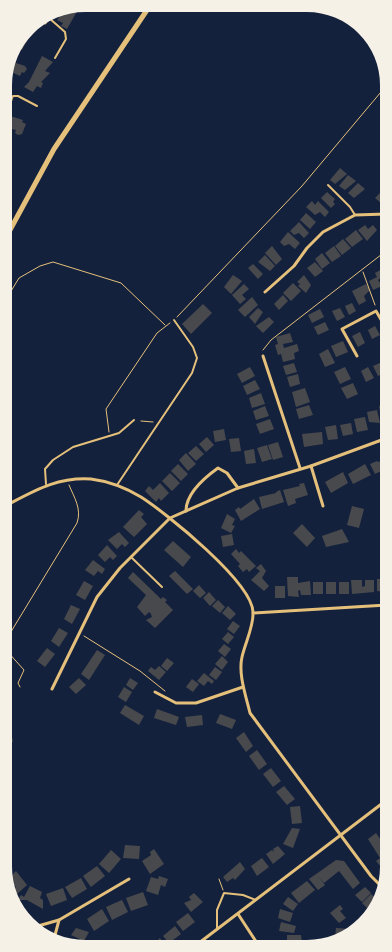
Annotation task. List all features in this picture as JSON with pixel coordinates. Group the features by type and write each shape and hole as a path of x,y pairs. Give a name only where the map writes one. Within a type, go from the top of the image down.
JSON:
{"highway":[{"path":"13,225 54,149 145,12"}],"street":[{"path":"265,292 294,266 323,232 355,215 380,214"},
{"path":"357,356 342,329 376,311 380,317"},
{"path":"263,356 300,468"},
{"path":"52,689 97,597 131,556 170,518 238,488 311,466 380,441"},
{"path":"311,466 323,506"},
{"path":"186,512 188,497 208,474 218,468 227,473 238,488"},
{"path":"12,502 46,484 67,480 92,479 117,486 140,497 170,518 216,558 248,596 253,612 241,659 243,687 250,713 339,834 378,882"},
{"path":"253,612 379,605"},
{"path":"154,692 166,696 176,703 196,703 243,687"},
{"path":"202,940 339,834 379,805"},
{"path":"43,925 59,920 129,879"},
{"path":"238,914 255,940"},
{"path":"56,933 59,920"}],"lane":[{"path":"52,21 65,32 66,39 55,58"},
{"path":"13,96 18,96 37,106"},
{"path":"328,185 350,207 355,215"},
{"path":"117,486 192,373 197,358 193,347 174,320"},
{"path":"46,484 45,469 53,460 73,447 119,433 134,420"},
{"path":"131,556 162,587"},
{"path":"217,928 217,910 224,893 256,900"}],"path":[{"path":"110,436 106,410 141,356 165,326 174,320 302,186 380,93"},
{"path":"263,356 263,350 271,340 380,256"},
{"path":"13,290 20,278 40,266 52,262 121,283 165,326"},
{"path":"362,271 374,298 376,311"},
{"path":"141,421 160,423"},
{"path":"12,630 77,522 79,516 78,507 67,480"},
{"path":"79,633 140,671 164,689 166,696"},
{"path":"12,657 24,670 18,683 20,687"},
{"path":"219,879 224,893"}],"building":[{"path":"76,13 67,29 61,26 63,23 57,20 62,16"},
{"path":"42,56 53,62 45,71 50,73 41,82 43,83 41,88 37,86 33,92 24,87 29,82"},
{"path":"16,63 25,66 27,69 20,76 14,73"},
{"path":"13,117 23,120 22,122 26,124 22,134 18,135 15,133 16,130 13,129"},
{"path":"340,168 347,174 335,184 330,180"},
{"path":"348,175 356,181 345,190 339,186"},
{"path":"358,183 365,189 354,198 348,193"},
{"path":"327,192 335,199 333,202 335,204 331,208 321,198"},
{"path":"380,193 380,202 375,198"},
{"path":"312,201 315,205 318,201 329,212 325,217 320,212 315,215 306,207"},
{"path":"306,213 316,222 310,229 300,220"},
{"path":"299,222 309,233 304,238 299,233 294,235 290,231"},
{"path":"365,225 368,229 373,225 377,230 367,241 358,230"},
{"path":"356,230 363,239 352,247 345,239"},
{"path":"288,232 300,243 295,249 289,244 284,246 280,242"},
{"path":"343,239 351,248 342,255 335,246"},
{"path":"272,246 282,259 276,265 265,253"},
{"path":"334,246 341,256 332,262 325,253"},
{"path":"322,253 330,263 322,269 315,259"},
{"path":"265,255 275,266 270,271 258,262"},
{"path":"315,262 323,271 315,277 307,268"},
{"path":"253,264 263,274 258,279 248,268"},
{"path":"380,270 378,280 380,287 373,290 369,281 377,277 375,273"},
{"path":"233,275 242,281 231,294 224,287"},
{"path":"304,275 311,285 306,293 298,286 300,284 297,282"},
{"path":"293,283 301,291 291,301 283,293"},
{"path":"244,284 249,289 242,295 246,299 240,304 232,295"},
{"path":"366,284 370,290 364,296 366,301 359,305 352,291"},
{"path":"283,295 288,301 279,310 274,304"},
{"path":"252,297 258,305 245,317 238,310"},
{"path":"352,303 356,311 349,315 345,306"},
{"path":"203,304 212,313 191,334 182,324"},
{"path":"258,308 263,312 255,324 249,317"},
{"path":"340,308 345,317 337,321 332,311"},
{"path":"320,309 324,317 312,323 308,315"},
{"path":"269,317 274,322 263,333 256,326"},
{"path":"325,322 329,330 318,335 314,327"},
{"path":"375,326 380,335 372,339 368,330"},
{"path":"360,332 365,343 358,347 352,336"},
{"path":"290,333 293,342 283,344 284,348 297,344 299,351 294,353 295,359 283,362 281,354 278,355 275,345 278,344 276,337"},
{"path":"343,341 348,352 336,357 331,346"},
{"path":"328,349 335,363 325,367 319,354"},
{"path":"294,363 297,372 286,375 283,366"},
{"path":"380,363 380,375 378,376 373,366"},
{"path":"250,367 255,376 242,383 237,374"},
{"path":"345,367 351,379 340,384 334,372"},
{"path":"368,367 374,378 366,382 361,371"},
{"path":"298,374 300,384 290,387 287,377"},
{"path":"255,380 260,389 247,395 243,386"},
{"path":"353,383 358,394 347,399 341,388"},
{"path":"305,388 310,402 296,407 292,392"},
{"path":"261,393 265,404 252,408 249,398"},
{"path":"309,405 313,415 299,419 296,409"},
{"path":"265,406 269,416 256,420 253,411"},
{"path":"377,410 380,423 369,422 367,412"},
{"path":"365,417 368,430 357,432 354,419"},
{"path":"270,419 274,429 260,434 256,424"},
{"path":"351,423 353,434 343,436 340,425"},
{"path":"336,425 338,439 328,440 325,427"},
{"path":"224,429 226,440 215,442 213,431"},
{"path":"322,432 323,444 304,447 302,434"},
{"path":"207,437 214,445 206,452 199,444"},
{"path":"239,438 241,451 231,452 229,439"},
{"path":"278,442 283,457 273,460 268,445"},
{"path":"267,445 272,459 262,462 257,448"},
{"path":"196,446 204,454 196,461 188,453"},
{"path":"254,449 256,463 246,464 244,451"},
{"path":"186,453 196,464 188,471 179,460"},
{"path":"380,461 380,472 375,474 370,464"},
{"path":"178,464 188,474 181,481 171,471"},
{"path":"365,464 371,475 353,484 348,474"},
{"path":"343,472 348,483 331,493 325,482"},
{"path":"170,473 180,483 172,491 162,481"},
{"path":"160,483 169,493 161,501 159,498 156,502 145,491 149,486 153,490"},
{"path":"304,483 308,495 295,499 296,503 288,506 283,490 300,486 299,484"},
{"path":"280,490 284,502 262,509 259,497 276,493"},
{"path":"254,499 260,509 241,521 235,510 239,507 240,509"},
{"path":"352,506 364,509 359,528 347,525"},
{"path":"139,510 144,514 141,517 147,524 134,537 123,527"},
{"path":"227,514 235,519 232,525 235,526 231,533 221,528"},
{"path":"302,524 315,538 307,547 293,533"},
{"path":"342,529 349,542 326,547 322,536"},
{"path":"119,532 129,543 125,547 122,544 117,549 108,540"},
{"path":"232,534 234,545 223,547 221,536"},
{"path":"173,541 191,557 183,567 164,550"},
{"path":"107,545 117,556 113,560 110,557 105,562 98,555"},
{"path":"236,549 239,553 241,551 256,566 249,572 247,569 243,572 238,566 240,564 231,554"},
{"path":"93,560 105,569 102,574 98,571 94,576 85,570"},
{"path":"261,564 266,571 262,578 269,586 264,591 251,580 260,571 256,568"},
{"path":"175,571 193,589 187,594 169,576"},
{"path":"133,572 161,599 163,597 167,600 165,602 173,610 155,628 146,620 152,617 151,614 149,612 145,616 137,607 146,595 128,578"},
{"path":"287,577 298,577 298,583 310,581 311,595 301,595 300,590 298,591 299,597 288,596"},
{"path":"377,579 379,579 379,591 377,591"},
{"path":"351,580 362,580 362,587 365,586 365,580 374,580 374,592 352,594"},
{"path":"84,581 93,586 85,600 76,595"},
{"path":"313,582 323,582 323,594 313,594"},
{"path":"326,582 336,582 336,594 326,594"},
{"path":"339,582 349,582 349,594 339,594"},
{"path":"199,585 206,593 200,598 193,591"},
{"path":"275,586 285,586 285,598 275,598"},
{"path":"209,592 216,600 210,606 203,598"},
{"path":"218,600 225,607 220,613 212,606"},
{"path":"71,605 80,609 72,624 64,619"},
{"path":"228,606 236,614 230,620 222,613"},
{"path":"233,621 240,626 234,634 227,629"},
{"path":"59,628 68,633 59,647 51,641"},
{"path":"228,632 234,637 228,644 222,639"},
{"path":"224,644 231,649 225,657 218,651"},
{"path":"47,648 55,654 45,667 37,661"},
{"path":"97,650 105,655 89,680 81,674"},
{"path":"222,656 228,662 222,670 215,664"},
{"path":"167,658 174,663 167,671 161,666"},
{"path":"159,666 166,672 159,680 148,671 151,667 155,670"},
{"path":"215,667 222,672 216,680 209,675"},
{"path":"204,673 214,681 212,684 208,681 204,686 197,681"},
{"path":"79,678 86,685 76,694 69,687"},
{"path":"130,678 138,683 133,690 126,685"},
{"path":"192,679 199,684 193,692 186,687"},
{"path":"124,687 132,692 126,702 118,697"},
{"path":"125,705 144,716 139,725 120,713"},
{"path":"157,709 179,717 176,725 154,718"},
{"path":"220,714 236,720 232,729 216,723"},
{"path":"202,715 203,725 187,727 185,717"},
{"path":"244,732 253,746 246,752 236,738"},
{"path":"257,750 267,764 259,770 249,756"},
{"path":"271,768 281,781 273,787 263,774"},
{"path":"284,786 295,799 287,805 276,792"},
{"path":"300,806 302,823 292,824 290,807"},
{"path":"292,828 300,829 293,848 283,844"},
{"path":"376,833 379,837 379,856 368,839"},
{"path":"125,845 140,846 139,859 123,858"},
{"path":"278,846 285,854 273,864 266,854 272,850 274,852 273,849"},
{"path":"154,849 164,864 150,874 142,861 151,855 150,852"},
{"path":"111,850 121,859 109,873 99,864"},
{"path":"262,858 269,867 257,876 251,866"},
{"path":"336,860 344,861 360,883 353,889 339,871 324,883 318,876 325,885 318,890 309,879"},
{"path":"240,862 245,869 235,880 233,878 227,882 223,877"},
{"path":"97,866 105,876 91,887 83,876"},
{"path":"16,871 27,885 18,893 15,885 13,874"},
{"path":"159,876 168,879 165,887 161,885 158,895 146,891 151,877 158,879"},
{"path":"81,878 87,889 72,898 65,887"},
{"path":"307,881 315,890 299,903 291,893"},
{"path":"30,886 42,892 40,898 43,900 43,909 27,900 21,900 20,897 21,895 24,897"},
{"path":"365,887 371,893 362,902 355,895"},
{"path":"63,888 67,900 51,906 46,894"},
{"path":"143,892 148,905 131,911 126,898"},
{"path":"194,893 203,902 191,912 184,903 191,900 189,897"},
{"path":"371,894 373,896 367,908 362,903"},
{"path":"288,897 298,904 293,911 283,904"},
{"path":"122,900 128,912 112,920 106,907"},
{"path":"340,905 343,909 340,911 346,918 339,923 330,913"},
{"path":"102,909 109,921 94,931 87,919"},
{"path":"280,909 293,913 290,922 278,918"},
{"path":"188,913 195,922 183,931 176,922"},
{"path":"281,922 296,926 294,933 279,931"},
{"path":"175,926 181,934 173,940 166,940 163,936"},
{"path":"76,928 89,932 85,940 71,935"},
{"path":"336,928 344,929 335,933"},
{"path":"287,935 301,935 302,940 287,940"}]}
